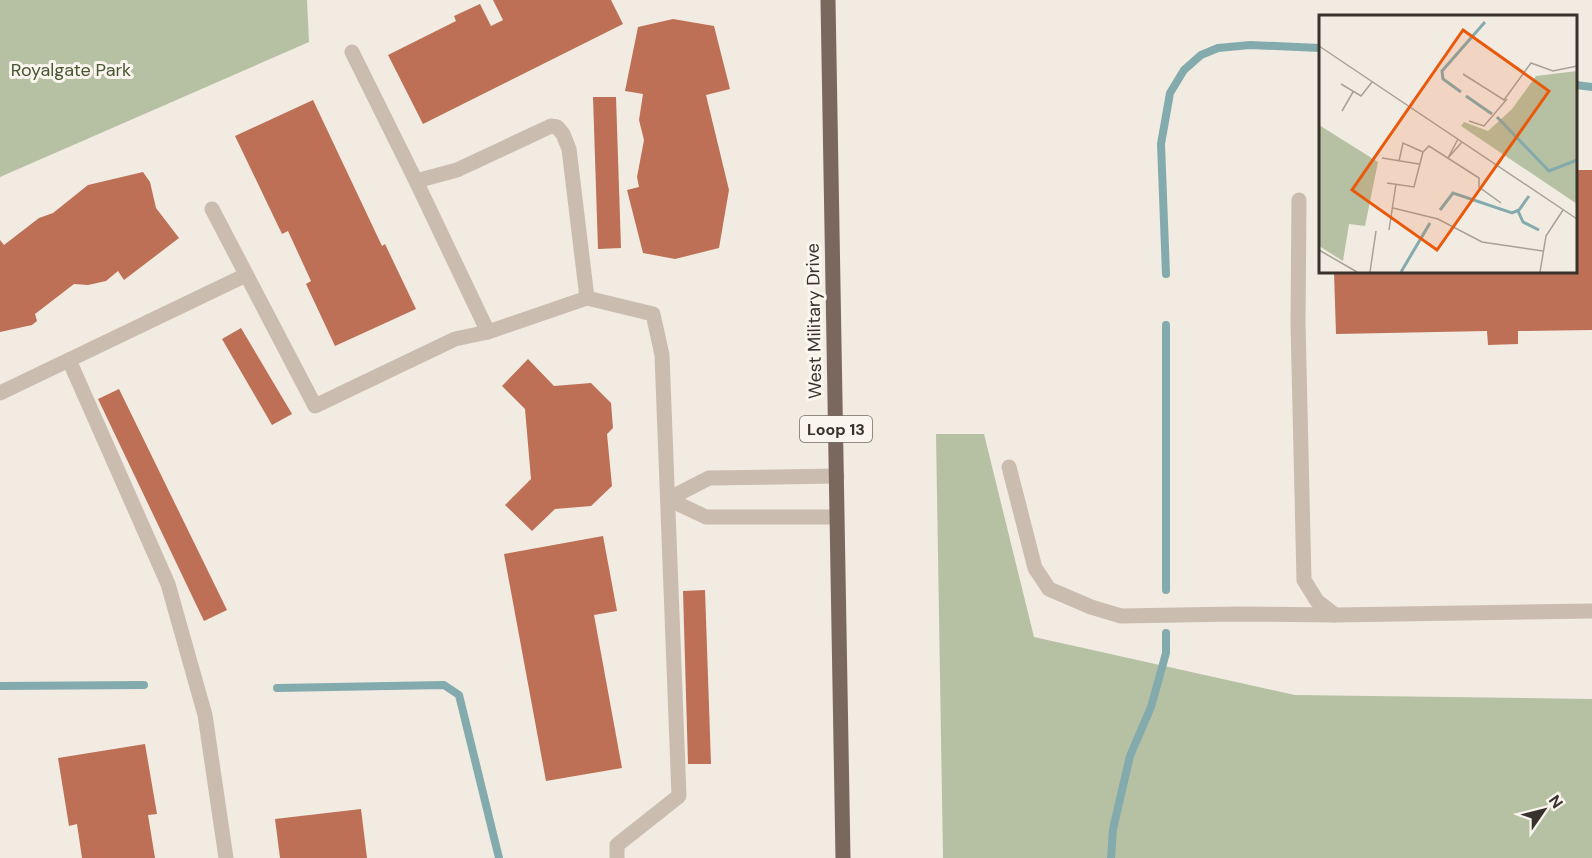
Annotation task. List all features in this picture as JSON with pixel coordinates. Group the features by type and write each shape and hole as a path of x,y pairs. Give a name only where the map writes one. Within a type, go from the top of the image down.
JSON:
{"main road":[{"name":"West Military Drive","path":"828,0 843,858"}],"street":[{"path":"352,52 488,332"},
{"path":"416,181 457,170 551,126 557,127 563,134 569,149 587,298"},
{"path":"1299,200 1298,323 1304,580 1317,601 1335,615"},
{"path":"212,209 315,406 455,339 488,332 587,298 652,314 662,355 679,796 617,845 617,858"},
{"path":"0,393 246,274"},
{"path":"69,360 168,584 205,715 226,858"},
{"path":"1009,467 1035,568 1049,589 1091,607 1121,616 1592,611"},
{"path":"668,499 709,478 837,476"},
{"path":"668,499 706,517 836,517"}],"green space":[{"name":"Royalgate Park","path":"0,0 307,0 309,42 0,177"},
{"path":"936,434 984,434 1034,637 1295,695 1592,699 1592,858 943,858"}],"building":[{"path":"493,0 611,0 623,24 423,124 388,55 456,21 454,16 480,4 491,26 503,20"},
{"path":"673,19 714,26 730,89 706,95 729,190 719,248 675,259 643,253 627,190 639,187 637,177 644,140 639,120 643,94 625,91 638,27"},
{"path":"593,97 616,97 621,248 598,249"},
{"path":"313,100 382,246 385,244 416,309 335,346 306,284 311,281 288,231 282,234 235,136"},
{"path":"1577,170 1592,170 1592,330 1518,331 1518,344 1488,345 1487,331 1336,334 1334,273 1577,273"},
{"path":"143,172 150,182 156,208 179,238 124,280 118,271 106,281 88,285 74,284 35,314 37,321 32,325 0,332 0,240 4,245 39,218 53,213 88,185"},
{"path":"241,328 292,414 272,425 222,339"},
{"path":"528,359 554,386 591,383 611,403 613,428 607,434 612,486 591,506 555,509 532,531 505,505 531,479 525,409 502,386"},
{"path":"119,389 227,610 204,621 98,399"},
{"path":"603,536 617,611 594,615 622,768 546,781 504,554"},
{"path":"705,590 711,764 688,764 683,591"},
{"path":"145,744 157,814 148,815 155,858 82,858 77,824 69,826 58,758"},
{"path":"361,809 367,858 280,858 275,819"}],"waterway":[{"path":"1166,274 1161,144 1170,93 1184,70 1201,55 1218,48 1250,45 1319,48"},
{"path":"1577,85 1592,87"},
{"path":"1166,325 1166,590"},
{"path":"1111,858 1113,829 1130,756 1151,707 1166,653 1166,633"},
{"path":"0,686 144,685"},
{"path":"277,688 444,685 459,695 499,858"}]}
